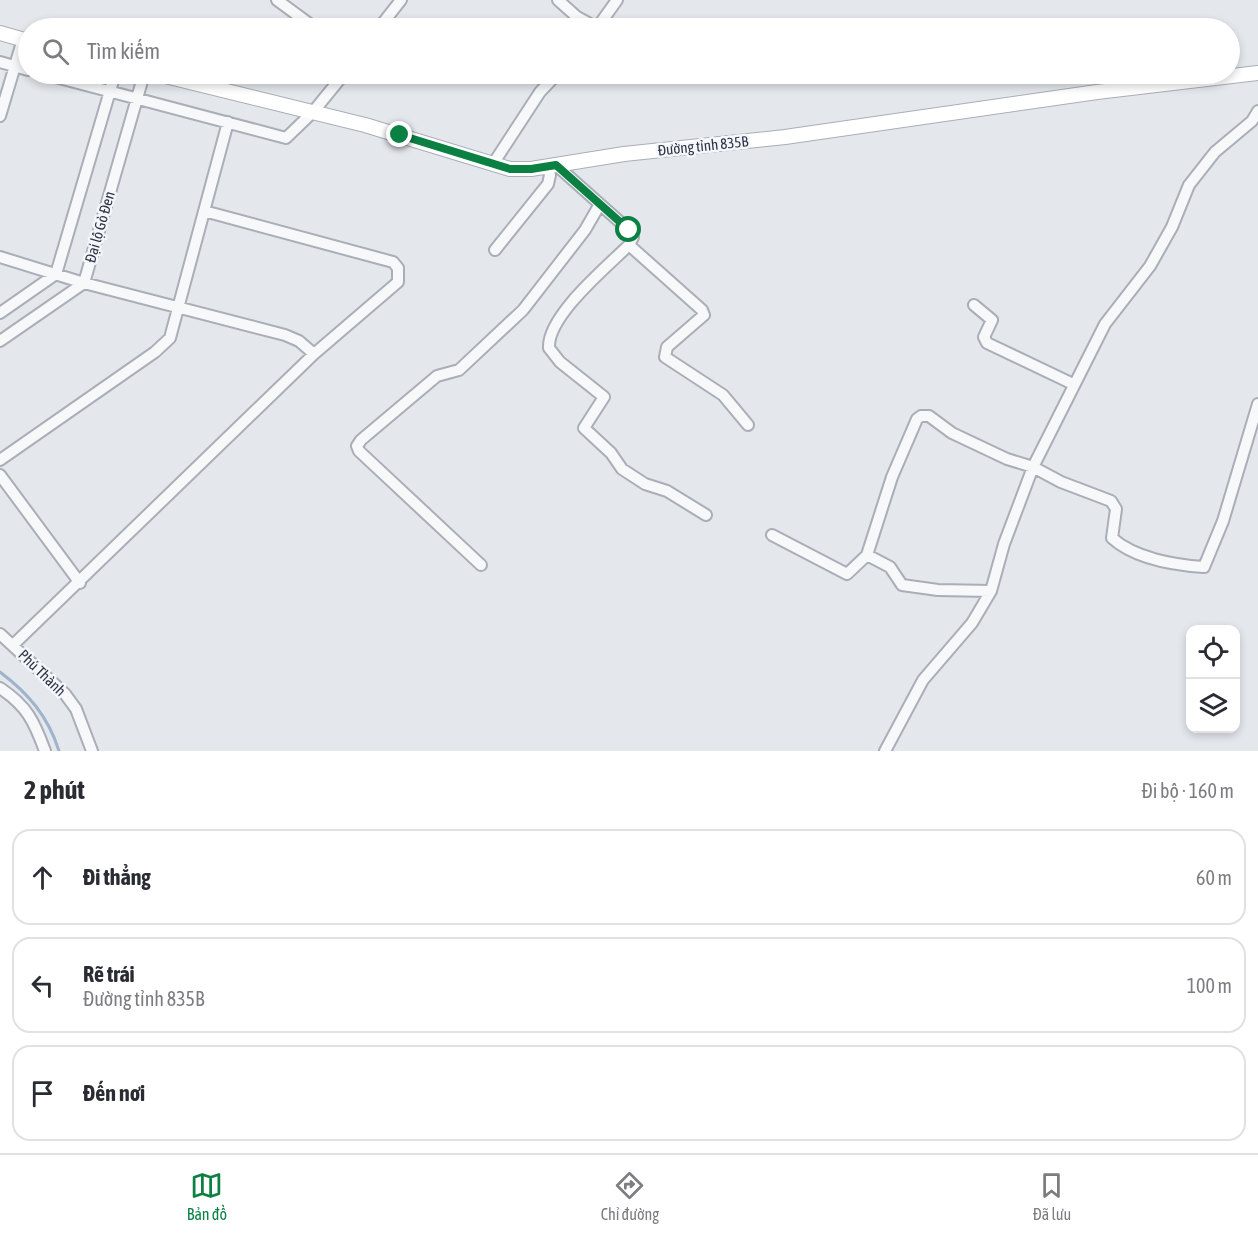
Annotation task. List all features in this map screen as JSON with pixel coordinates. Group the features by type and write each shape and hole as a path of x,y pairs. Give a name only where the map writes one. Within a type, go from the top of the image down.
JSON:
{"main road":[{"path":"0,33 18,38"},
{"name":"Đường tỉnh 835B","path":"1240,75 1258,73"},
{"name":"Đường tỉnh 835B","path":"198,84 435,144 510,169 552,166 624,154 875,124 1165,84"}],"street":[{"path":"278,0 302,18"},
{"path":"387,18 401,0"},
{"path":"558,0 579,18"},
{"path":"604,18 617,0"},
{"path":"0,116 18,59"},
{"path":"0,62 18,67"},
{"path":"86,84 286,138 313,112 336,84"},
{"name":"Đại lộ Gò Đen","path":"56,274 113,84"},
{"name":"Đại lộ Gò Đen","path":"0,341 84,283 141,84"},
{"path":"493,164 547,84"},
{"path":"885,751 924,680 972,623 991,591 1004,544 1033,467 1105,324 1150,266 1172,227 1189,185 1215,152 1252,121 1258,111"},
{"path":"0,460 155,352 170,339 228,122"},
{"path":"495,250 548,184 552,166 629,230 633,237 629,244 572,302 550,331 549,348 560,362 604,397 584,428 611,453 622,470 645,484 667,491 706,515"},
{"path":"481,565 359,451 357,446 361,440 437,376 459,370 523,310 585,230 600,204"},
{"path":"13,645 80,583 314,354 398,282 398,268 393,262 204,211"},
{"path":"629,244 702,310 704,315 667,347 665,357 723,395 748,425"},
{"path":"0,256 84,283 285,335 299,341 314,354"},
{"path":"0,313 56,274"},
{"path":"974,305 990,315 992,320 984,337 987,344 1073,384"},
{"path":"772,535 847,574 867,555 892,477 921,416 929,416 952,433 1007,459 1033,467 1060,482 1111,501 1116,509 1112,538 1123,548 1178,564 1204,567 1222,521 1258,404"},
{"path":"0,475 80,583"},
{"path":"867,555 890,567 902,585 938,590 991,591"},
{"name":"Phú Thành","path":"0,634 65,694 76,709 93,751"},
{"path":"0,688 20,701 35,722 45,751"}],"waterway":[{"path":"0,672 36,706 49,727 59,751"}],"route":[{"path":"400,135 510,169 531,169 556,165 629,230"}]}
